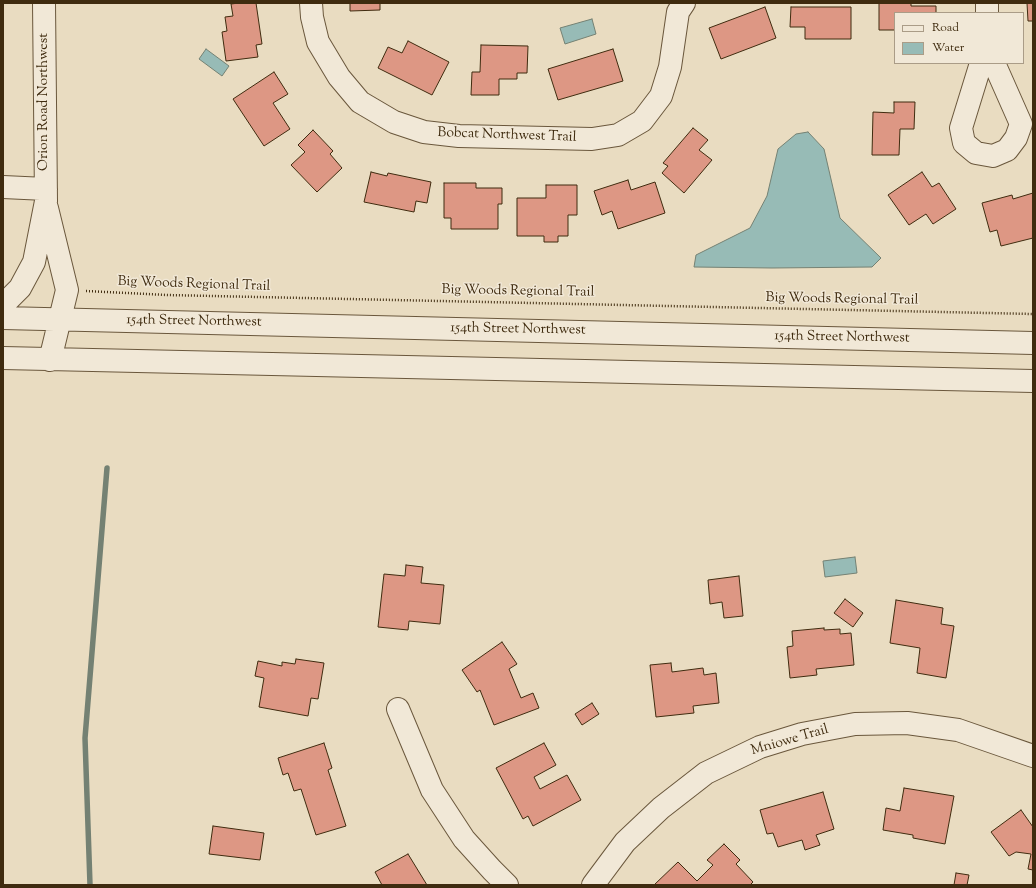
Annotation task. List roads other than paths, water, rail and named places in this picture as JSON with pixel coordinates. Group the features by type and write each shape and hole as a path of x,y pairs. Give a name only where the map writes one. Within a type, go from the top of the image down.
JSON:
{"street":[{"name":"Orion Road Northwest","path":"3,306 20,288 34,262 46,195 44,3"},
{"name":"Bobcat Northwest Trail","path":"311,3 312,18 318,42 339,77 360,102 394,122 424,132 458,136 592,139 618,135 642,121 661,96 670,67 678,12 684,3"},
{"path":"981,64 961,128 964,143 976,153 993,156 1007,150 1016,138 1021,124 994,64"},
{"path":"3,188 46,195"},
{"name":"Orion Road Northwest","path":"46,195 67,290 50,360"},
{"name":"154th Street Northwest","path":"3,318 1033,343"},
{"path":"3,358 1033,381"},
{"path":"398,709 432,790 464,839 507,885"},
{"name":"Mniowe Trail","path":"593,885 625,842 661,808 706,773 760,746 802,734 854,724 907,723 958,730 1033,756"}],"water":[{"path":"592,19 596,34 565,44 560,28"},
{"path":"206,49 229,66 222,76 199,59"},
{"path":"808,132 824,149 840,218 881,258 872,267 694,267 696,255 750,228 767,196 778,149 796,134"},
{"path":"855,557 857,573 825,577 823,561"}],"waterway":[{"path":"90,885 85,738 107,468"}]}
